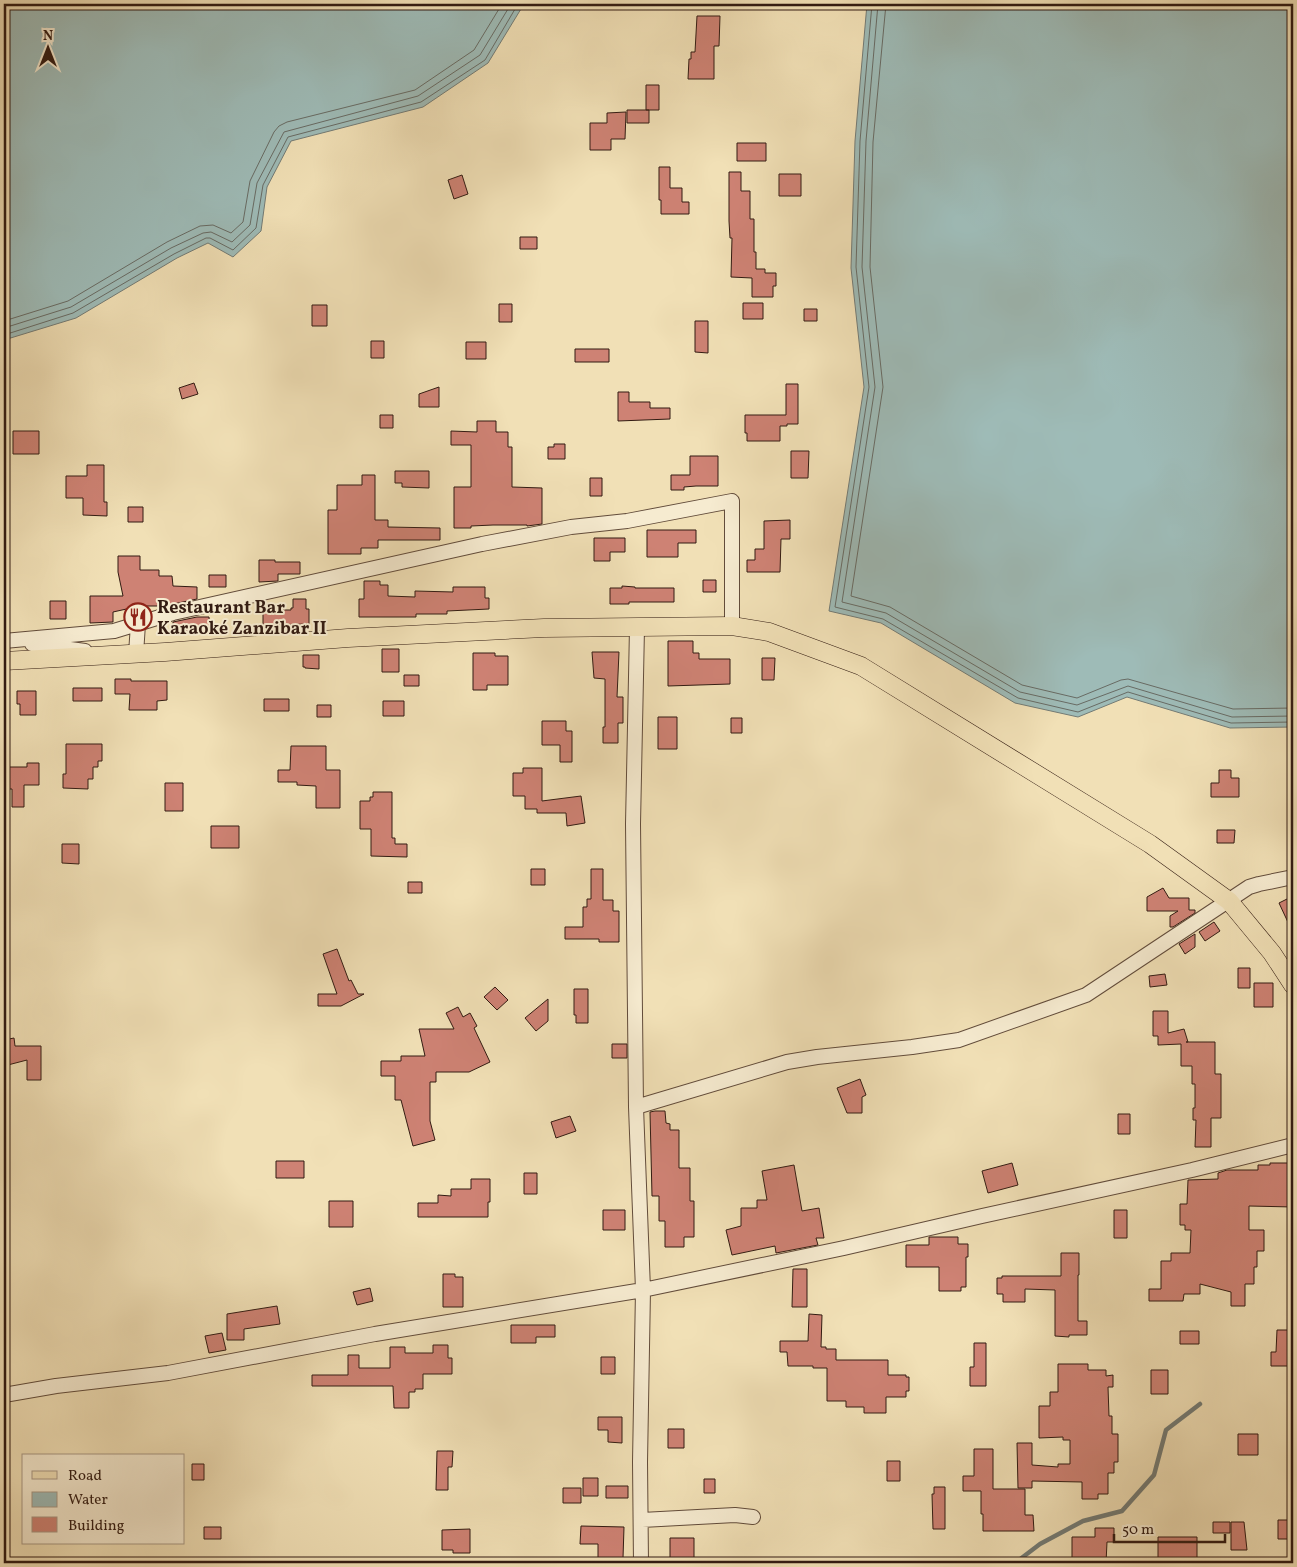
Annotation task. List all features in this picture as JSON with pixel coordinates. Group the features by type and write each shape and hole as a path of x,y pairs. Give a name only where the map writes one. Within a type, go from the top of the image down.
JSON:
{"main road":[{"path":"4,661 136,654 348,638 544,628 732,626 770,632 861,666 1150,844 1229,901 1272,953 1293,985"}],"street":[{"path":"4,641 111,632 173,613 482,544 571,527 627,520 732,501 732,626"},
{"path":"136,654 138,624"},
{"path":"637,628 633,824 636,1107 643,1290 640,1462 641,1563"},
{"path":"4,641 84,651 97,656"},
{"path":"636,1107 787,1062 932,1045 968,1037 1088,994 1254,885 1293,877"},
{"path":"4,1395 56,1386 168,1373 374,1334 643,1290 844,1248 1192,1170 1293,1145"},
{"path":"642,1520 753,1517"}],"water":[{"path":"4,4 524,4 488,63 423,107 291,141 267,187 261,231 233,257 208,243 177,258 76,318 4,340"},
{"path":"867,4 1293,4 1293,727 1230,728 1127,697 1078,717 1015,703 881,623 829,611 864,387 851,268 855,141"}],"building":[{"path":"697,16 720,16 719,46 714,46 714,79 688,79 689,59 691,59 691,52 695,52"},
{"path":"646,85 659,85 659,110 646,110"},
{"path":"627,110 649,110 649,123 627,123"},
{"path":"626,112 625,139 611,139 611,150 590,150 590,123 607,123 607,113"},
{"path":"737,143 766,143 766,161 737,161"},
{"path":"659,167 670,167 670,188 682,188 682,202 689,202 689,214 661,214"},
{"path":"729,172 741,172 741,191 750,191 750,219 754,219 756,269 765,269 765,273 776,273 776,286 773,286 773,297 752,297 752,278 731,277 732,238 730,238 729,221"},
{"path":"779,174 801,174 801,196 779,196"},
{"path":"462,175 468,194 454,199 448,180"},
{"path":"520,237 537,237 537,249 520,249"},
{"path":"743,303 763,303 763,319 743,319"},
{"path":"499,304 512,304 512,322 499,322"},
{"path":"312,305 327,305 327,326 312,326"},
{"path":"804,309 817,309 817,321 804,321"},
{"path":"695,321 708,321 708,353 695,352"},
{"path":"371,341 384,341 384,358 371,358"},
{"path":"466,342 486,342 486,359 466,359"},
{"path":"575,349 609,349 609,362 575,362"},
{"path":"194,383 198,394 182,399 179,388"},
{"path":"786,384 798,384 798,424 780,426 780,441 747,441 745,415 786,415"},
{"path":"439,387 439,407 419,407 419,394"},
{"path":"618,392 629,392 629,402 650,402 650,408 670,408 670,419 618,421"},
{"path":"380,415 393,415 393,428 380,428"},
{"path":"477,421 496,421 496,432 508,432 508,447 512,447 512,487 542,488 542,524 454,528 454,487 471,487 471,445 451,445 451,431 477,432"},
{"path":"13,431 39,431 39,454 13,454"},
{"path":"554,444 565,444 565,459 548,459 548,447 554,447"},
{"path":"791,451 809,451 808,478 791,478"},
{"path":"690,456 718,456 718,486 684,487 684,490 671,490 671,475 690,475"},
{"path":"87,465 104,465 104,502 107,502 107,516 83,515 83,498 66,498 66,476 87,476"},
{"path":"395,471 429,471 429,488 402,487 402,483 395,483"},
{"path":"362,475 375,475 375,520 388,520 388,527 440,528 440,540 378,540 378,548 361,548 361,554 328,554 328,510 337,510 337,485 362,485"},
{"path":"590,478 602,478 602,496 590,496"},
{"path":"128,507 143,507 143,522 128,522"},
{"path":"790,520 790,539 781,539 780,572 747,572 747,560 755,560 755,549 764,549 764,521"},
{"path":"647,530 696,530 696,543 678,543 678,557 647,557"},
{"path":"594,538 625,538 625,552 610,552 610,561 594,561"},
{"path":"118,556 140,556 140,570 159,570 159,576 172,576 173,586 197,587 197,599 164,606 140,606 113,612 113,622 90,623 90,596 123,596 118,572"},
{"path":"259,560 300,562 300,574 278,574 278,581 259,582"},
{"path":"209,575 226,575 226,587 209,587"},
{"path":"703,580 716,580 716,592 703,592"},
{"path":"364,581 380,581 380,585 388,585 388,596 415,597 415,591 453,592 453,587 485,587 485,598 489,598 489,609 447,611 447,614 416,614 416,617 359,617 359,599 364,599"},
{"path":"622,586 674,588 674,602 610,604 610,588 622,588"},
{"path":"293,599 306,599 306,609 309,609 309,624 263,625 263,610 291,610 293,608"},
{"path":"50,601 66,601 66,619 50,619"},
{"path":"197,617 209,617 210,631 173,631 173,622"},
{"path":"668,641 693,641 693,653 699,653 699,659 730,659 730,684 668,686"},
{"path":"382,649 399,649 399,672 382,672"},
{"path":"592,652 619,652 617,697 623,697 623,723 618,723 618,743 603,743 605,679 594,678"},
{"path":"473,653 495,653 495,656 508,656 508,685 487,685 487,690 473,690"},
{"path":"303,655 319,655 319,669 303,667"},
{"path":"762,658 775,658 774,680 762,680"},
{"path":"404,675 419,675 419,686 404,686"},
{"path":"115,679 167,681 167,700 157,701 157,710 129,710 130,694 115,694"},
{"path":"73,688 102,688 102,701 73,701"},
{"path":"17,691 36,691 36,715 20,715 20,704 17,704"},
{"path":"264,699 289,699 289,711 264,711"},
{"path":"383,701 404,701 404,716 383,716"},
{"path":"317,705 331,705 331,717 317,717"},
{"path":"658,717 677,717 677,749 658,749"},
{"path":"731,718 742,718 742,733 731,733"},
{"path":"542,721 566,721 566,731 572,731 572,762 560,762 560,745 542,745"},
{"path":"66,744 102,744 102,761 98,761 98,767 93,767 93,779 88,779 88,789 63,788 63,774 66,774"},
{"path":"291,746 326,746 326,770 340,770 340,808 316,808 316,786 297,785 297,782 278,782 278,770 290,770"},
{"path":"27,763 39,763 39,785 24,785 24,807 12,807 12,789 4,789 4,767 27,767"},
{"path":"523,768 542,768 542,801 581,796 585,823 567,826 566,813 537,813 537,809 525,809 525,796 513,796 513,773 523,773"},
{"path":"1219,770 1231,770 1231,778 1239,778 1239,797 1211,797 1211,783 1219,783"},
{"path":"165,783 183,783 183,811 165,811"},
{"path":"373,792 392,792 392,838 395,838 395,844 407,844 407,857 371,856 371,829 360,829 360,801 370,801 370,797 373,797"},
{"path":"211,826 239,826 239,848 211,848"},
{"path":"1217,830 1235,830 1234,843 1217,843"},
{"path":"62,844 79,844 79,864 62,863"},
{"path":"531,869 545,869 545,885 531,885"},
{"path":"591,869 603,869 603,900 613,900 613,911 619,911 619,942 599,942 599,939 565,939 565,927 583,927 583,907 587,907 587,899 591,899"},
{"path":"408,882 422,882 422,893 408,893"},
{"path":"1163,888 1169,898 1189,898 1189,910 1195,910 1195,913 1170,927 1170,916 1178,911 1147,911 1147,897"},
{"path":"1293,896 1293,933 1279,903"},
{"path":"1214,922 1220,931 1205,941 1199,932"},
{"path":"1195,934 1195,947 1185,954 1179,944"},
{"path":"337,949 349,981 351,980 358,994 364,994 341,1006 318,1006 318,994 337,994 323,954"},
{"path":"1238,968 1250,968 1250,988 1238,988"},
{"path":"1165,974 1167,985 1150,987 1149,976"},
{"path":"1254,983 1273,983 1273,1007 1254,1007"},
{"path":"495,987 508,1000 497,1010 484,997"},
{"path":"574,989 588,989 588,1023 576,1023 576,1015 574,1015"},
{"path":"548,999 548,1021 536,1031 525,1018"},
{"path":"458,1007 463,1017 470,1013 477,1026 474,1028 490,1062 469,1072 436,1072 436,1082 430,1082 430,1121 435,1140 413,1146 401,1100 395,1100 395,1076 381,1076 381,1061 401,1061 401,1056 425,1056 419,1029 454,1029 446,1013"},
{"path":"1153,1011 1168,1011 1168,1033 1184,1029 1188,1042 1215,1042 1215,1074 1221,1074 1221,1118 1211,1118 1211,1147 1195,1147 1196,1120 1193,1120 1193,1108 1195,1108 1195,1084 1192,1084 1192,1066 1181,1066 1181,1044 1158,1045 1158,1036 1153,1036"},
{"path":"14,1038 15,1046 41,1046 41,1080 27,1080 27,1060 4,1066 4,1040"},
{"path":"612,1044 627,1044 627,1058 612,1058"},
{"path":"860,1079 866,1095 862,1097 862,1113 847,1113 837,1088"},
{"path":"665,1111 666,1123 670,1124 670,1130 679,1130 679,1168 690,1168 690,1201 694,1201 694,1237 684,1237 684,1247 665,1247 665,1221 659,1221 659,1196 652,1196 650,1112"},
{"path":"1118,1114 1130,1114 1130,1134 1118,1134"},
{"path":"570,1116 576,1131 556,1138 551,1122"},
{"path":"276,1161 304,1161 304,1178 276,1178"},
{"path":"1012,1163 1018,1185 988,1193 982,1171"},
{"path":"1270,1163 1291,1163 1293,1207 1249,1206 1249,1230 1264,1230 1264,1251 1257,1251 1257,1267 1254,1267 1254,1284 1245,1284 1245,1306 1231,1306 1231,1292 1200,1284 1200,1294 1184,1294 1183,1301 1149,1301 1149,1289 1161,1289 1161,1261 1171,1261 1171,1253 1190,1253 1191,1230 1185,1230 1185,1225 1180,1225 1180,1204 1187,1204 1188,1180 1218,1179 1218,1173 1227,1170 1258,1170 1258,1165 1270,1165"},
{"path":"794,1165 802,1211 819,1208 824,1238 816,1238 818,1245 776,1253 775,1246 732,1255 726,1230 741,1226 741,1208 757,1208 757,1200 767,1200 762,1171"},
{"path":"524,1173 537,1173 537,1194 524,1194"},
{"path":"471,1179 490,1179 488,1217 418,1217 418,1203 438,1203 438,1195 451,1196 451,1189 471,1189"},
{"path":"329,1201 353,1201 353,1227 329,1227"},
{"path":"603,1210 625,1210 625,1230 603,1230"},
{"path":"1114,1210 1127,1210 1127,1238 1114,1238"},
{"path":"929,1237 958,1237 958,1244 968,1244 966,1287 961,1287 961,1291 939,1291 939,1267 906,1267 906,1245 929,1245"},
{"path":"1061,1253 1079,1253 1078,1321 1087,1321 1087,1335 1055,1336 1055,1290 1025,1289 1025,1302 1003,1302 1003,1294 997,1294 997,1278 1002,1278 1002,1276 1061,1276"},
{"path":"793,1269 807,1269 807,1307 792,1307"},
{"path":"443,1274 455,1274 455,1277 463,1277 463,1307 443,1307"},
{"path":"370,1288 373,1301 357,1305 353,1292"},
{"path":"277,1306 280,1324 244,1329 244,1340 227,1340 227,1314"},
{"path":"809,1314 822,1315 821,1347 836,1349 836,1360 888,1360 888,1375 906,1375 906,1377 909,1377 909,1391 906,1391 906,1397 886,1397 886,1413 864,1413 864,1407 846,1407 846,1401 827,1401 827,1368 788,1366 787,1352 780,1352 780,1341 808,1341"},
{"path":"511,1325 555,1325 555,1337 536,1337 536,1343 511,1343"},
{"path":"1277,1330 1291,1330 1293,1366 1271,1366 1271,1352 1276,1352"},
{"path":"1180,1331 1199,1331 1199,1344 1180,1344"},
{"path":"222,1333 226,1350 209,1353 205,1336"},
{"path":"974,1343 986,1343 986,1386 970,1386 970,1367 974,1367"},
{"path":"433,1345 448,1345 448,1358 452,1358 452,1374 423,1374 423,1389 415,1389 415,1392 409,1392 409,1408 394,1408 393,1386 312,1386 312,1375 348,1375 348,1355 359,1355 359,1368 390,1368 390,1347 405,1347 405,1353 433,1353"},
{"path":"601,1357 615,1357 615,1374 601,1374"},
{"path":"1058,1364 1088,1364 1088,1370 1106,1370 1106,1376 1113,1375 1113,1387 1108,1387 1109,1416 1112,1416 1112,1434 1118,1434 1118,1462 1114,1462 1114,1473 1108,1473 1108,1494 1098,1494 1098,1499 1082,1499 1082,1482 1032,1481 1032,1488 1018,1488 1017,1443 1032,1443 1032,1465 1058,1467 1058,1464 1070,1464 1070,1440 1063,1440 1063,1437 1039,1438 1039,1406 1050,1406 1050,1392 1058,1392"},
{"path":"1151,1370 1168,1370 1168,1394 1151,1394"},
{"path":"598,1417 622,1417 622,1443 608,1442 608,1430 598,1430"},
{"path":"668,1429 684,1429 684,1448 668,1448"},
{"path":"1238,1434 1258,1434 1258,1455 1238,1455"},
{"path":"974,1449 993,1449 993,1489 1025,1489 1025,1515 1033,1515 1034,1531 983,1531 981,1491 963,1491 963,1476 974,1476"},
{"path":"437,1451 453,1451 452,1467 448,1467 448,1490 436,1490"},
{"path":"887,1461 900,1461 900,1481 887,1481"},
{"path":"192,1464 204,1464 204,1480 192,1480"},
{"path":"583,1478 598,1478 598,1496 583,1496"},
{"path":"704,1479 715,1479 715,1493 704,1493"},
{"path":"606,1486 628,1486 628,1498 606,1498"},
{"path":"934,1487 945,1487 945,1529 933,1529 932,1494 934,1494"},
{"path":"563,1488 581,1488 581,1503 563,1503"},
{"path":"1278,1520 1290,1520 1290,1539 1278,1539"},
{"path":"1213,1522 1230,1522 1230,1533 1213,1533"},
{"path":"1231,1522 1244,1522 1247,1550 1231,1550"},
{"path":"581,1526 624,1527 623,1558 598,1558 598,1544 580,1544"},
{"path":"204,1527 221,1527 221,1539 204,1539"},
{"path":"1095,1528 1114,1528 1114,1542 1107,1542 1106,1563 1072,1563 1072,1537 1095,1537"},
{"path":"470,1529 470,1553 453,1553 453,1550 442,1550 442,1530"},
{"path":"1158,1537 1197,1537 1197,1563 1161,1563 1161,1560 1158,1560"},
{"path":"670,1538 694,1538 694,1561 670,1561"}],"waterway":[{"path":"1015,1563 1040,1544 1083,1521 1122,1511 1154,1475 1166,1430 1200,1404"}],"place":[{"name":"Restaurant Bar Karaoké Zanzibar II","path":"138,617"}]}
